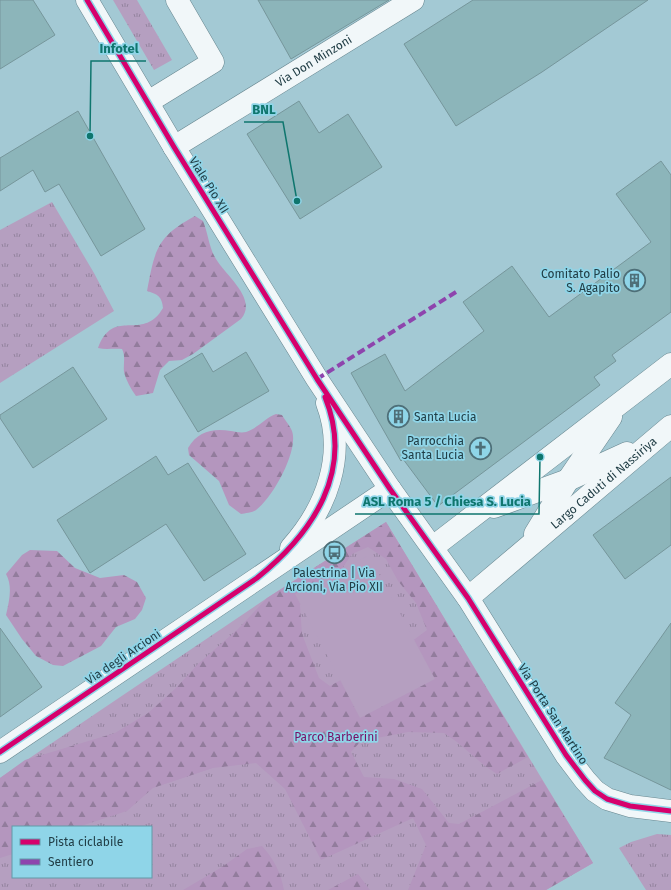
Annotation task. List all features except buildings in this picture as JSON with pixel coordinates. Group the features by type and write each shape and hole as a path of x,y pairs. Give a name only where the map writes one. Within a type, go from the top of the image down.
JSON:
{"street":[{"name":"Viale Pio XII","path":"87,0 174,147 318,379 390,489 433,547"},
{"path":"148,102 213,62 177,0"},
{"name":"Via Don Minzoni","path":"174,147 413,0"},
{"path":"622,401 671,364"},
{"name":"Viale Pio XII","path":"257,578 281,560 306,530 322,502 331,478 335,452 335,435 330,409 318,379"},
{"name":"Largo Caduti di Nassiriya","path":"525,550 568,480 622,401"},
{"name":"Largo Caduti di Nassiriya","path":"433,547 622,401"},
{"path":"651,443 671,426"},
{"name":"Largo Caduti di Nassiriya","path":"476,514 568,480 651,443"},
{"name":"Largo Caduti di Nassiriya","path":"468,598 651,443"},
{"name":"Via degli Arcioni","path":"0,752 390,489"},
{"name":"Via Porta San Martino","path":"433,547 468,598 566,755 585,780 595,791 618,804 671,811"}],"green space":[{"path":"113,0 137,0 172,60 154,70"},
{"path":"52,202 94,273 114,311 0,383 0,230"},
{"path":"195,216 203,221 216,259 239,288 246,304 245,311 241,319 193,354 182,360 169,361 160,370 153,393 136,396 124,372 124,355 122,349 98,348 110,330 117,327 147,323 155,318 163,308 162,301 157,295 147,291 155,255 159,246 172,231"},
{"path":"276,414 282,415 292,431 292,450 288,462 283,474 262,504 254,511 241,514 229,505 219,481 189,455 188,448 196,438 206,432 224,430 246,432"},
{"name":"Parco Barberini","path":"386,522 593,863 546,890 0,890 0,778 267,598"},
{"name":"Parco Barberini","path":"386,522 528,757 497,774 444,733 408,732 361,741 351,752 364,777 394,779 422,789 449,823 459,824 542,780 593,863 546,890 408,890 426,845 413,818 321,860 285,789 256,763 213,768 153,788 127,811 81,826 12,826 12,854 0,858 0,778 25,760 115,733 148,713 176,688 198,664 238,629 267,598","holes":["368,547 386,559 398,581 416,603 427,630 392,656 362,668 330,686 319,678 302,634 300,605 332,583 352,554"]},
{"path":"30,550 57,551 75,568 100,578 124,575 137,582 146,598 142,610 135,619 116,627 101,646 63,666 53,665 36,656 22,639 6,615 10,589 6,574 22,555"},
{"path":"369,555 435,679 360,718 295,594"},
{"path":"657,834 671,835 671,890 646,890 619,848 631,842"},
{"path":"262,846 276,866 284,890 183,890 222,867 247,849"},
{"path":"358,874 370,890 328,890"}],"marked path":[{"path":"317,379 456,292"}],"cycle path":[{"path":"87,0 174,147 317,379 390,489 468,598 566,755 595,791 607,799 630,806 671,811"},
{"path":"0,752 257,578 295,541 311,520 323,498 331,475 335,450 333,424 325,397"}],"place":[{"name":"Infotel","path":"90,136"},
{"name":"BNL","path":"297,201"},
{"name":"Comitato Palio S. Agapito","path":"635,281"},
{"name":"Santa Lucia","path":"398,417"},
{"name":"Parrocchia Santa Lucia","path":"480,448"},
{"name":"ASL Roma 5 / Chiesa S. Lucia","path":"540,457"},
{"name":"Palestrina | Via Arcioni, Via Pio XII","path":"334,552"}]}
